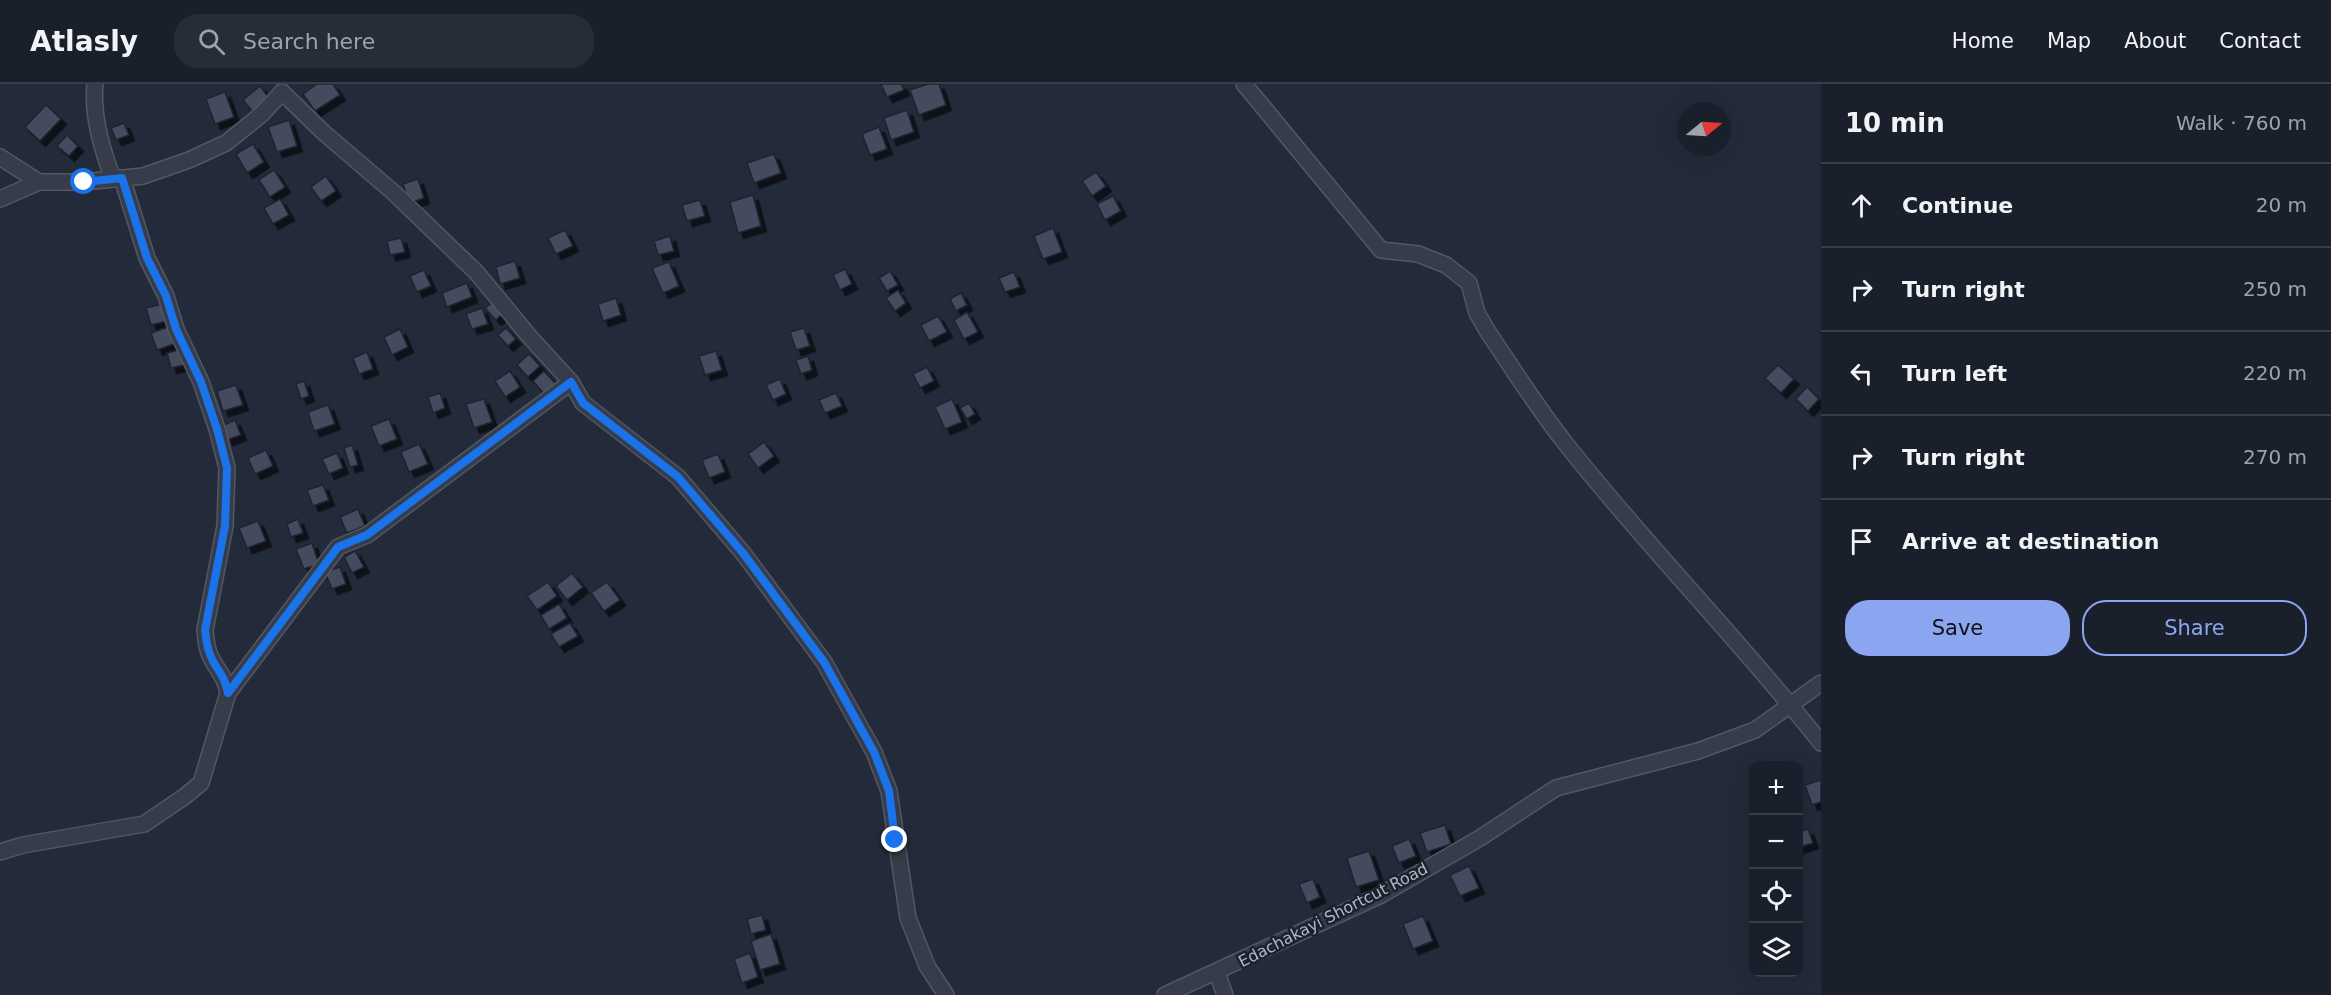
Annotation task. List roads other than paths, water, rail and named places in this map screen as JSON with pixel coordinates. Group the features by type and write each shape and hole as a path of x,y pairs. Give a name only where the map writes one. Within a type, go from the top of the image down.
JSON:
{"street":[{"path":"95,84 94,110 104,154 118,179 147,258 166,296 176,329 201,382 227,468 225,526 205,630 209,652 225,678 228,693"},
{"path":"1244,84 1381,250 1418,255 1446,265 1469,283 1478,313 1488,332 1565,443 1792,706 1821,743"},
{"path":"0,199 39,183 84,182 143,176 189,160 226,143 262,114 285,88 323,132 393,192 477,273 571,382 583,403 678,477 743,553 824,662 874,752 889,791 908,918 927,966 946,995"},
{"path":"0,157 39,183"},
{"path":"0,852 23,845 144,824 201,783 228,693 338,547 367,535 571,382"},
{"name":"Edachakayi Shortcut Road","path":"1165,995 1217,973 1381,894 1480,838 1556,788 1698,751 1755,730 1792,706 1821,683"},
{"path":"1217,973 1225,995"}]}
